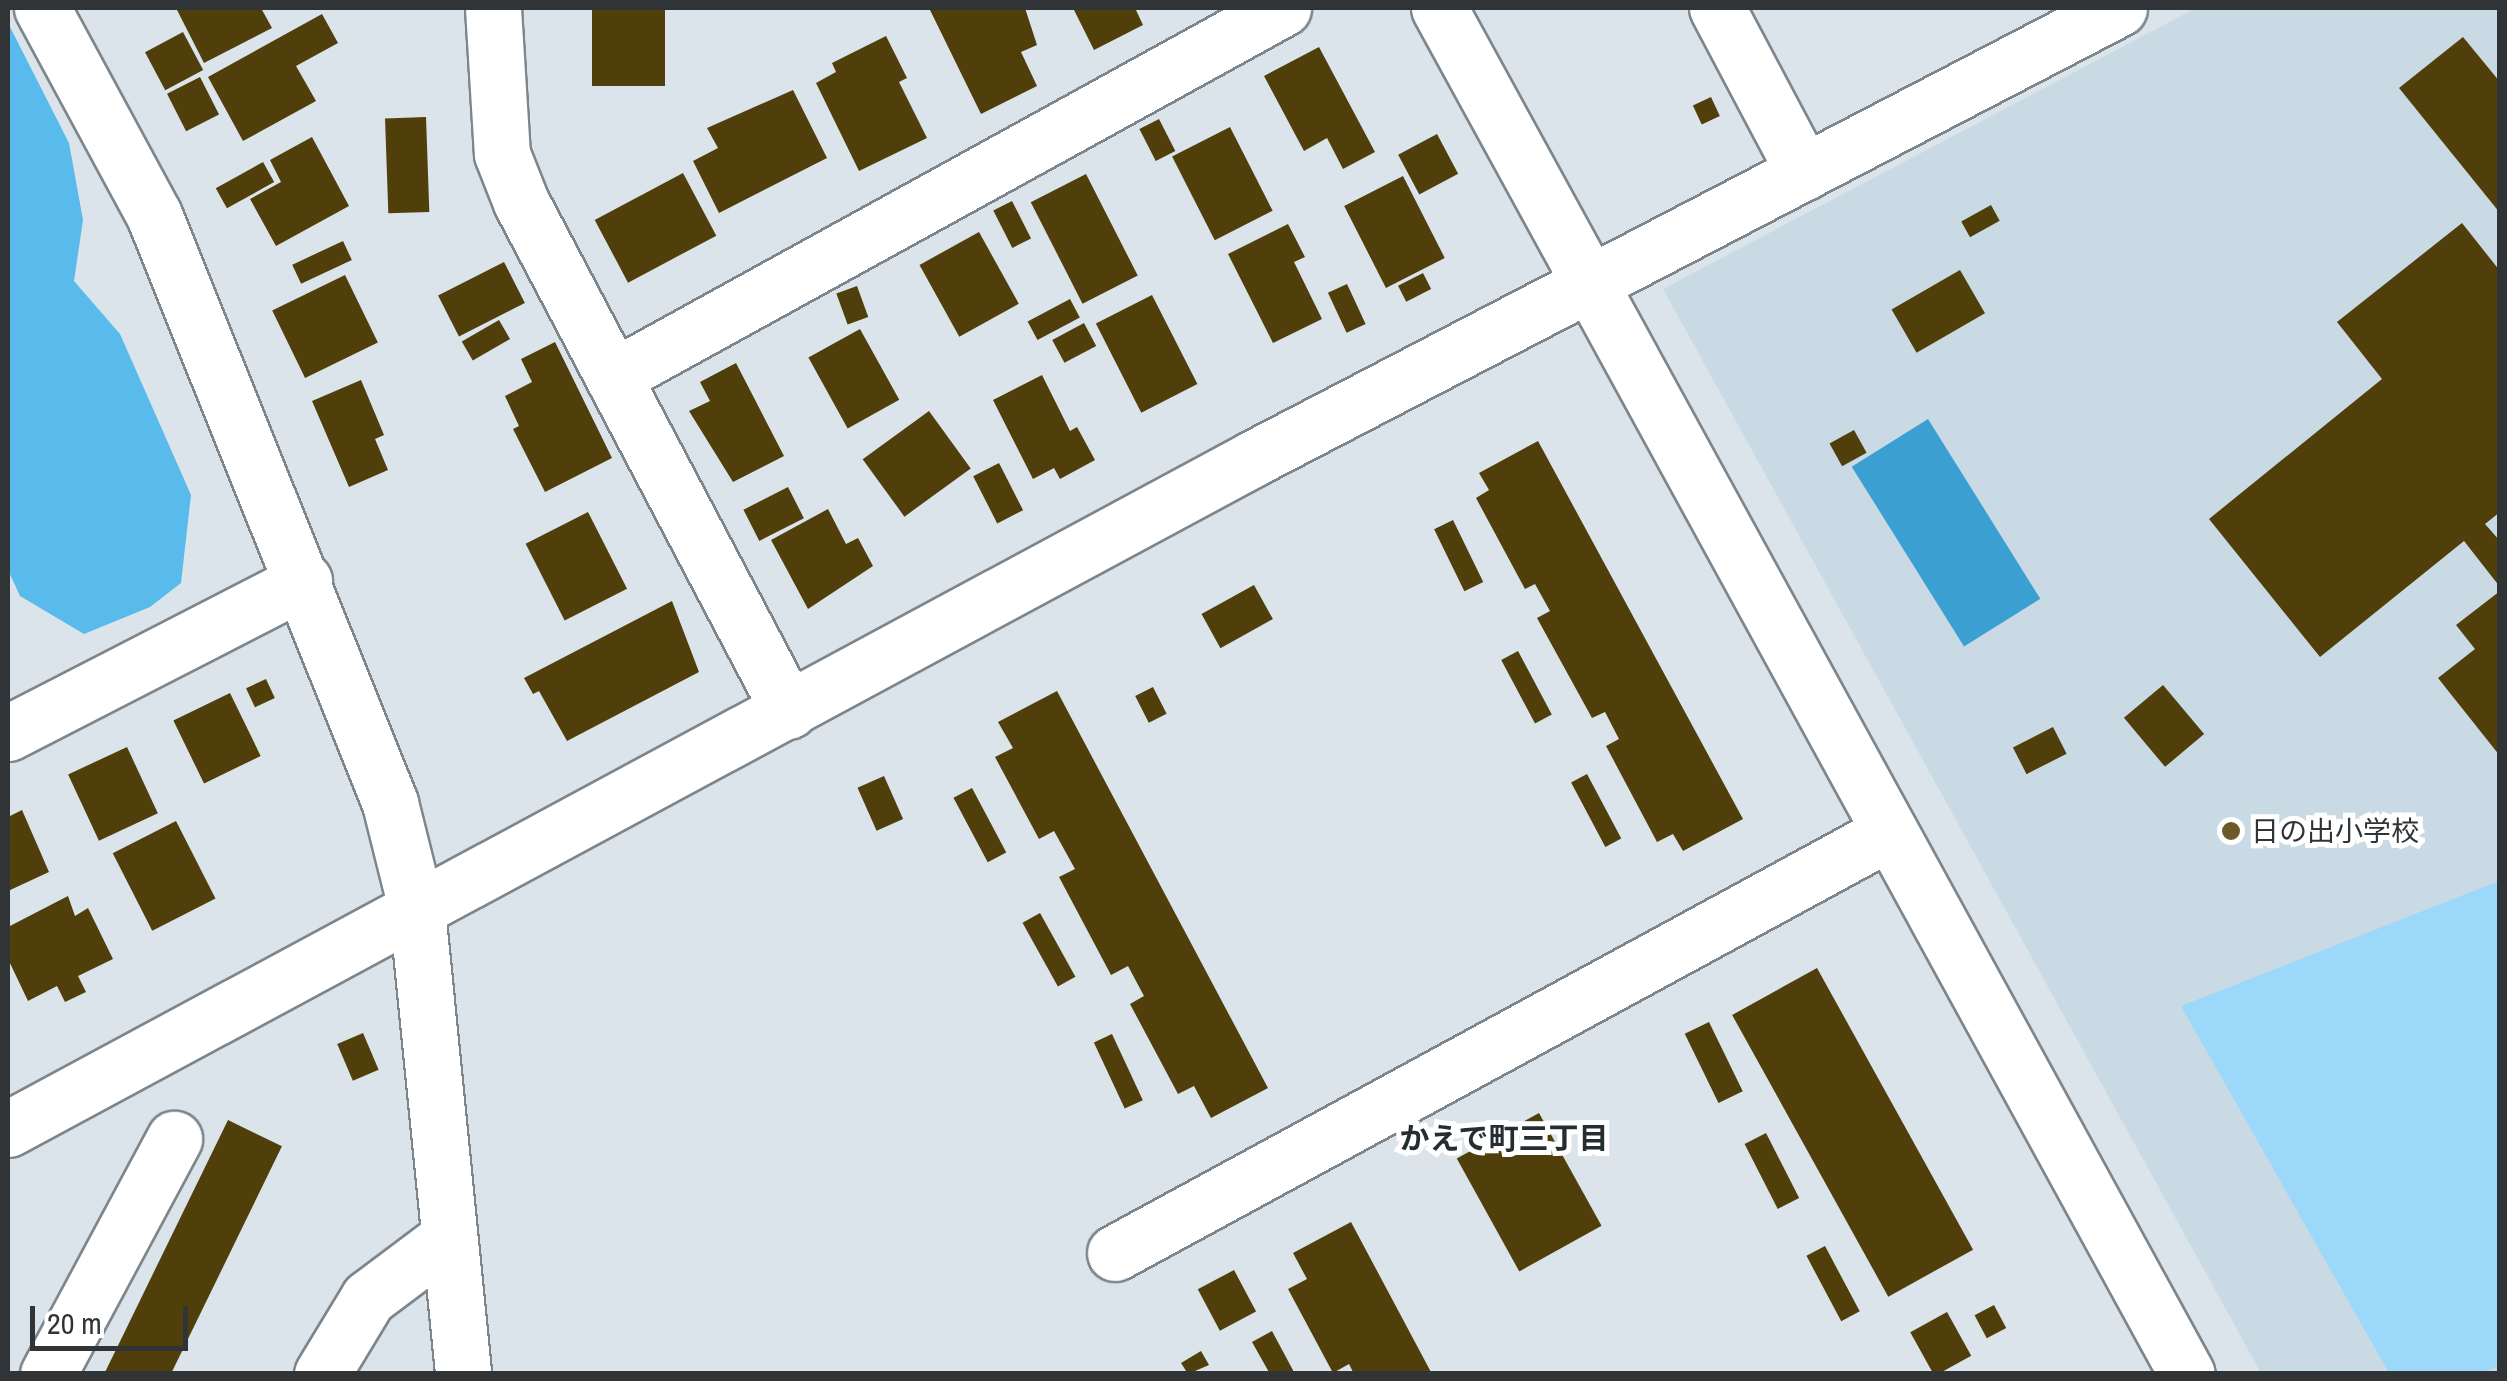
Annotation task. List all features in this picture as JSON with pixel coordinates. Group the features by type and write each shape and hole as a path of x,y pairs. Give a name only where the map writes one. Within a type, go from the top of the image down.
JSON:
{"street":[{"path":"42,8 154,215 390,803 417,910 464,1374"},
{"path":"493,8 502,154 613,377 789,711"},
{"path":"613,377 1282,8"},
{"path":"1439,8 2187,1374"},
{"path":"1717,8 1804,172"},
{"path":"8,1128 1588,286 2119,8"},
{"path":"8,732 304,581"},
{"path":"1116,1253 1888,834"},
{"path":"48,1374 174,1140"},
{"path":"322,1374 368,1298 448,1238"},
{"path":"8,1356 36,1374"}],"shaded area":[{"name":"日の出小学校","path":"2196,8 2499,8 2499,1373 2261,1373 1663,289"},
{"path":"8,23 69,143 83,220 74,281 120,334 191,495 181,583 150,607 84,634 20,596 8,570"},
{"path":"1928,419 2040,599 1964,646 1852,467"},
{"path":"2499,881 2499,1365 2484,1373 2389,1373 2181,1006"}],"building":[{"path":"176,8 261,8 272,28 204,63"},
{"path":"592,8 665,8 665,86 592,86"},
{"path":"1025,8 1037,45 1021,52 1037,86 981,114 930,10"},
{"path":"1073,8 1135,8 1143,25 1094,50"},
{"path":"322,14 338,43 296,66 316,101 243,141 208,77"},
{"path":"183,32 203,70 165,90 145,52"},
{"path":"886,36 907,78 899,82 927,138 859,171 816,83 836,72 832,63"},
{"path":"2463,37 2500,82 2500,213 2399,88"},
{"path":"1319,47 1375,152 1343,169 1327,138 1304,151 1264,76"},
{"path":"200,77 219,114 186,131 167,94"},
{"path":"793,90 827,158 719,213 693,161 718,148 707,128"},
{"path":"1711,97 1720,116 1702,124 1693,105"},
{"path":"426,117 429,212 388,213 385,118"},
{"path":"1159,119 1175,151 1156,161 1139,129"},
{"path":"1230,127 1273,211 1215,240 1172,157"},
{"path":"1437,134 1458,174 1419,194 1398,155"},
{"path":"312,137 349,206 276,246 250,199 281,182 270,160"},
{"path":"263,162 274,182 227,208 216,188"},
{"path":"683,173 716,236 628,283 595,220"},
{"path":"1086,174 1138,276 1083,304 1031,202"},
{"path":"1403,176 1445,258 1386,288 1344,206"},
{"path":"1012,201 1031,238 1012,248 993,211"},
{"path":"1991,205 2000,221 1970,237 1961,221"},
{"path":"2462,223 2500,271 2500,512 2485,524 2500,541 2500,587 2464,541 2320,657 2209,519 2382,379 2337,322"},
{"path":"1288,224 1305,257 1294,262 1322,319 1273,343 1228,254"},
{"path":"979,232 1019,304 959,337 920,265"},
{"path":"343,241 352,260 301,284 292,265"},
{"path":"504,262 525,303 459,337 438,296"},
{"path":"1960,270 1985,313 1917,353 1892,310"},
{"path":"1423,273 1431,289 1406,302 1398,286"},
{"path":"345,275 378,342 305,378 272,311"},
{"path":"1347,284 1366,324 1347,333 1328,293"},
{"path":"857,286 868,317 848,325 836,294"},
{"path":"1152,295 1197,384 1141,413 1096,324"},
{"path":"1070,299 1080,318 1037,340 1028,322"},
{"path":"499,320 510,339 473,361 462,342"},
{"path":"1084,323 1096,346 1064,363 1052,340"},
{"path":"860,329 899,400 848,428 808,358"},
{"path":"555,342 612,458 545,492 513,429 519,426 505,396 532,382 521,359"},
{"path":"736,363 784,456 733,482 689,411 710,401 700,382"},
{"path":"1042,375 1070,431 1077,427 1095,460 1060,479 1054,468 1033,479 993,400"},
{"path":"361,380 384,435 375,439 388,470 349,487 312,401"},
{"path":"929,411 971,468 904,517 863,459"},
{"path":"1854,430 1867,453 1842,466 1830,444"},
{"path":"1538,441 1743,819 1683,851 1673,834 1657,842 1606,746 1619,739 1605,712 1592,718 1537,618 1550,611 1535,584 1525,589 1476,498 1489,490 1479,473"},
{"path":"999,463 1023,510 997,523 973,476"},
{"path":"788,487 804,518 759,541 743,510"},
{"path":"828,509 846,544 858,538 873,566 808,609 771,540"},
{"path":"588,512 627,589 565,620 526,544"},
{"path":"1453,520 1483,582 1464,591 1434,529"},
{"path":"1254,585 1273,619 1220,648 1202,614"},
{"path":"2500,591 2500,756 2438,678 2475,649 2456,625"},
{"path":"672,601 699,672 567,741 539,691 533,694 524,678"},
{"path":"1518,651 1552,715 1535,723 1501,660"},
{"path":"266,679 275,698 255,707 246,688"},
{"path":"2163,685 2204,734 2165,767 2124,718"},
{"path":"1153,687 1167,714 1149,723 1135,696"},
{"path":"1057,691 1268,1088 1211,1118 1194,1086 1178,1094 1130,1004 1144,996 1128,966 1111,975 1059,877 1075,869 1054,831 1039,839 995,757 1013,748 998,722"},
{"path":"230,693 261,756 204,784 173,721"},
{"path":"2053,727 2067,754 2027,774 2013,747"},
{"path":"127,747 158,813 99,841 68,774"},
{"path":"1587,774 1621,838 1605,847 1571,782"},
{"path":"884,776 903,819 877,831 858,788"},
{"path":"972,788 1006,852 988,862 953,798"},
{"path":"22,810 49,872 8,891 8,817"},
{"path":"176,821 215,899 152,931 113,853"},
{"path":"68,896 75,916 88,908 113,959 78,976 86,992 65,1002 57,986 28,1001 8,959 8,927"},
{"path":"1040,913 1075,977 1058,987 1023,923"},
{"path":"1817,968 1973,1250 1888,1297 1732,1015"},
{"path":"1709,1022 1743,1091 1718,1103 1685,1034"},
{"path":"363,1033 379,1070 353,1081 337,1044"},
{"path":"1112,1034 1143,1100 1125,1109 1094,1042"},
{"path":"1539,1113 1602,1226 1519,1271 1457,1159"},
{"path":"228,1120 282,1146 171,1374 104,1373"},
{"path":"1766,1133 1799,1198 1778,1209 1745,1144"},
{"path":"1351,1222 1432,1374 1354,1374 1349,1364 1333,1373 1288,1289 1307,1279 1293,1253"},
{"path":"1825,1246 1860,1311 1841,1321 1806,1256"},
{"path":"1234,1270 1256,1311 1220,1331 1198,1289"},
{"path":"1994,1305 2006,1328 1987,1338 1975,1315"},
{"path":"1947,1312 1971,1356 1933,1374 1910,1332"},
{"path":"1272,1331 1295,1374 1270,1374 1252,1342"},
{"path":"1201,1351 1209,1365 1188,1374 1181,1363"}],"place":[{"name":"日の出小学校","path":"2231,831"}],"district":[{"name":"かえで町三丁目","path":"1504,1138"}]}
